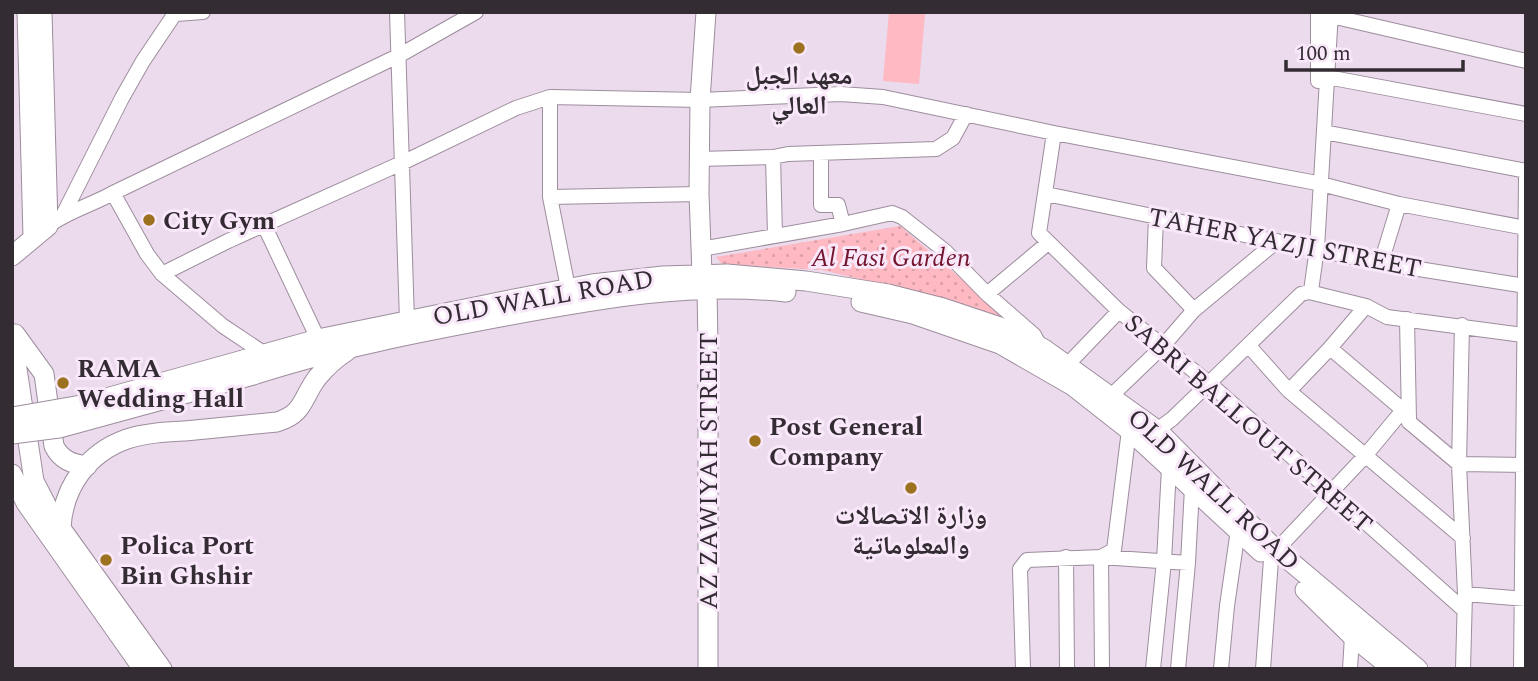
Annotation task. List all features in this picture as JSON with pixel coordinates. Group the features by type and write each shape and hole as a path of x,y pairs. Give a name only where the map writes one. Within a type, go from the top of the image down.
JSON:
{"main road":[{"path":"27,12 20,55 48,226"},
{"path":"42,12 48,226"},
{"name":"AZ ZAWIYAH STREET","path":"706,12 700,100 699,194 704,282 708,669"},
{"path":"12,256 48,226"},
{"name":"OLD WALL ROAD","path":"12,416 81,405 248,367 281,366 354,347 409,327 568,288 623,280 704,282 859,301 913,314 1006,329 1068,364 1157,430 1312,596 1352,636 1393,669"},
{"name":"OLD WALL ROAD","path":"12,434 59,428 248,367 265,354 318,339 673,291 704,282"},
{"name":"OLD WALL ROAD","path":"960,322 1073,386 1129,430 1238,530 1418,669"},
{"path":"12,330 44,374 54,446 58,453 75,464 87,466"},
{"path":"12,336 34,481 57,522 162,669"},
{"path":"57,522 66,495 79,473 117,443 130,438 289,419 297,412 325,369 354,347"},
{"path":"265,354 296,380 304,399"},
{"path":"12,474 19,501 143,669"}],"street":[{"path":"48,226 176,13 203,12"},
{"path":"397,12 409,327"},
{"path":"48,226 400,55 477,12"},
{"path":"1326,13 1526,61"},
{"path":"1319,184 1327,77 1326,13"},
{"path":"1311,291 1320,206 1326,13"},
{"path":"1327,77 1526,114"},
{"path":"162,274 516,108 550,97 700,100 865,95 1319,184 1399,204 1525,228"},
{"path":"550,97 550,197 568,288"},
{"path":"699,159 936,149 953,138 966,114"},
{"path":"1324,132 1526,171"},
{"path":"987,294 1044,238 1046,194 1054,134"},
{"path":"821,154 821,205 838,205 843,224"},
{"path":"773,157 775,235"},
{"path":"1522,659 1526,177"},
{"path":"113,193 147,254 162,274 223,326 265,354"},
{"path":"550,197 699,194"},
{"name":"TAHER YAZJI STREET","path":"1046,194 1381,263 1525,285"},
{"path":"1381,263 1399,204"},
{"path":"701,249 892,213 902,217 946,251 987,294 1029,330 1041,347"},
{"path":"1156,217 1154,268 1195,310"},
{"path":"264,225 318,339"},
{"name":"SABRI BALLOUT STREET","path":"1044,238 1119,311 1209,383 1331,491 1464,601"},
{"path":"1111,396 1162,347 1195,310 1277,241"},
{"path":"1157,430 1249,346 1301,294 1311,291 1366,306 1387,317 1523,335"},
{"path":"1289,391 1331,348 1366,306"},
{"path":"1068,364 1119,311"},
{"path":"1263,669 1273,555 1331,491 1406,416 1407,319"},
{"path":"1462,325 1459,464 1463,538 1463,669"},
{"path":"1249,346 1289,391 1463,538"},
{"path":"1331,348 1459,464 1524,465"},
{"path":"1101,557 1114,550 1129,430"},
{"path":"1153,669 1164,561 1169,468"},
{"path":"1178,669 1192,488"},
{"path":"1221,669 1238,530"},
{"path":"1066,557 1067,669"},
{"path":"1101,557 1102,669"},
{"path":"1023,669 1020,569 1027,559 1101,557 1188,564"},
{"path":"1464,601 1524,599"},
{"path":"1156,635 1181,634"},
{"path":"1350,669 1352,636"}],"green space":[{"path":"889,12 925,14 919,84 883,81"},
{"name":"Al Fasi Garden","path":"900,226 1020,329 926,295 822,270 722,264 716,257"}],"place":[{"name":"معهد الجبل العالي","path":"799,48"},
{"name":"City Gym","path":"149,220"},
{"name":"RAMA Wedding Hall","path":"63,383"},
{"name":"Post General Company","path":"755,441"},
{"name":"وزارة الاتصالات والمعلوماتية","path":"911,488"},
{"name":"Polica Port Bin Ghshir","path":"106,560"}]}
